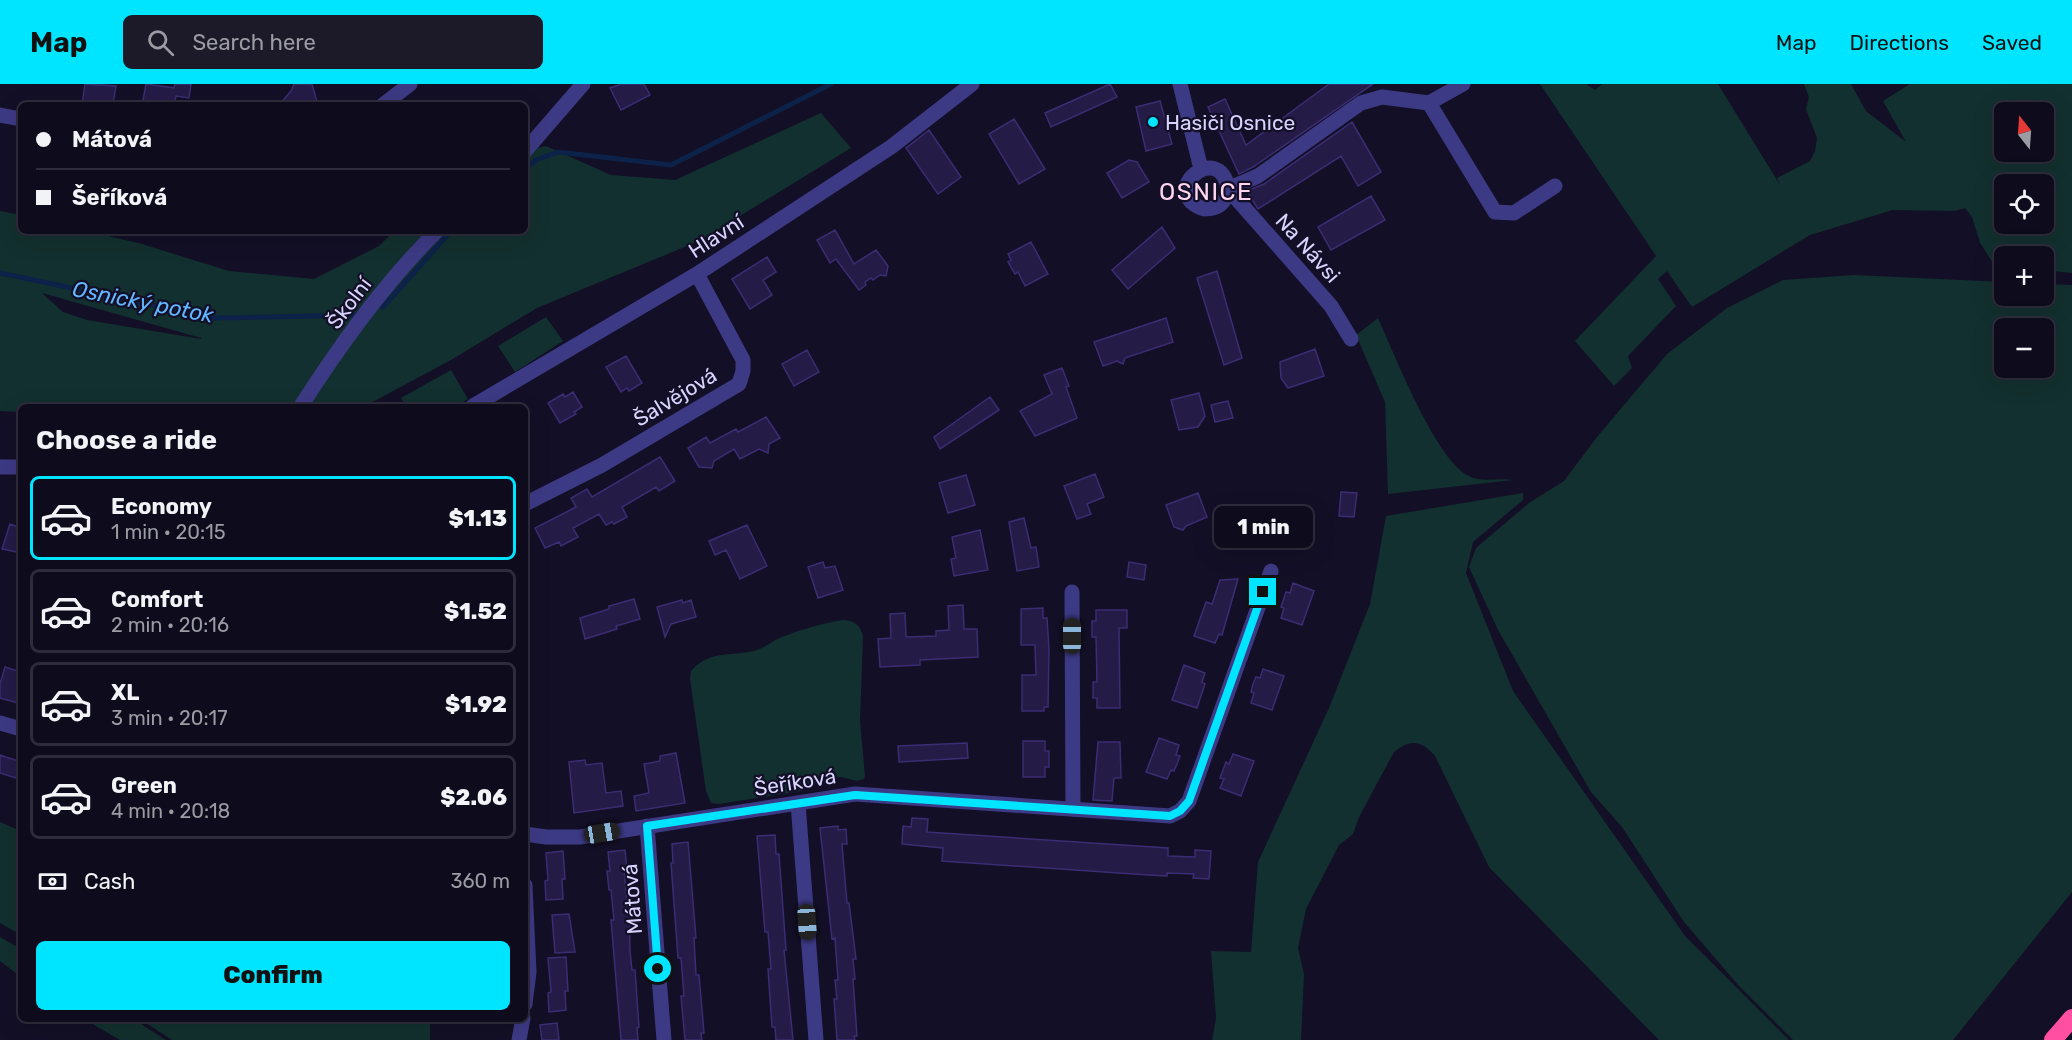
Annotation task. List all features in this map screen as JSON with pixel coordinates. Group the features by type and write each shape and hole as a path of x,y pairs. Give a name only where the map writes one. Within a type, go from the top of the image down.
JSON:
{"highway":[{"path":"2053,1040 2072,1018"}],"street":[{"path":"387,102 410,84"},
{"path":"528,148 583,84"},
{"name":"Hlavní","path":"476,404 697,274 891,147 972,84"},
{"path":"1180,84 1201,169 1190,177 1188,196 1197,207 1211,209 1218,207 1227,196 1228,189 1258,176 1361,103 1382,97 1429,103 1463,84"},
{"path":"1429,103 1495,212 1514,213 1555,186"},
{"path":"0,115 18,118"},
{"name":"Na Návsi","path":"1201,169 1214,169 1220,172 1228,189 1331,306 1351,339"},
{"name":"Školní","path":"302,404 384,291 434,234"},
{"name":"Šalvějová","path":"528,502 602,465 739,384 743,371 743,360 697,274"},
{"path":"0,467 18,467"},
{"name":"Šeříková","path":"528,834 571,837 855,795 1170,816 1180,811 1189,801 1271,571"},
{"path":"1072,592 1073,809"},
{"path":"0,723 18,728"},
{"path":"798,803 816,1040"},
{"name":"Mátová","path":"647,826 664,1040"},
{"path":"528,950 528,980"},
{"path":"519,1040 522,1022"}],"green space":[{"path":"1540,84 1586,84 1595,90 1602,84 1718,84 1780,185 1777,178 1810,161 1815,151 1817,138 1806,109 1809,97 1804,84 1851,84 1866,111 1906,142 1883,101 1910,84 2072,84 2072,273 2054,271 2054,246 1994,246 1993,263 1980,243 1972,217 1965,208 1954,211 1893,210 1810,235 1692,307 1667,271 1658,279 1676,306 1628,356 1632,368 1614,386 1575,341 1656,256"},
{"path":"821,113 851,148 699,241 537,308 451,360 369,404 18,404 18,412 0,411 0,211 18,214 18,234 100,234 142,244 229,271 314,279 379,246 391,234 528,234 528,149 546,146 611,175 675,180","holes":["42,293 201,339 87,320 63,312"]},
{"path":"1854,275 1994,282 1994,306 2054,306 2054,284 2072,285 2072,892 1953,1040 1793,1040 1739,986 1684,922 1622,827 1591,792 1498,630 1469,567 1476,548 1529,503 1564,481 1597,437 1667,354 1727,308 1783,280"},
{"path":"546,317 563,341 515,372 498,346"},
{"path":"1378,318 1416,403 1454,464 1473,478 1513,480 1388,494 1385,402 1356,335"},
{"path":"451,370 468,399 459,404 405,404 401,398"},
{"path":"1523,493 1523,500 1473,542 1466,573 1513,691 1685,936 1789,1040 1659,1040 1489,867 1435,756 1421,744 1411,743 1394,752 1359,817 1353,834 1339,845 1306,909 1298,948 1304,974 1301,1040 1212,1040 1216,1018 1211,951 1251,952 1258,862 1329,708 1370,604 1386,516"},
{"path":"842,620 856,624 861,629 863,637 860,721 864,779 857,781 841,777 828,778 801,791 719,804 711,803 706,791 690,679 691,671 706,659 757,650 789,634"},
{"path":"0,822 18,830 18,933 0,923"},
{"path":"0,937 18,947 18,975 0,961"},
{"path":"89,1022 138,1022 166,1040 120,1040"},
{"path":"145,1022 430,1022 430,1040 172,1040"}],"building":[{"path":"85,84 116,86 113,102 82,102"},
{"path":"146,84 174,88 175,84 191,84 189,98 176,96 175,102 143,100"},
{"path":"294,84 312,84 317,102 282,102"},
{"path":"621,84 644,84 650,95 621,110 610,88"},
{"path":"1110,84 1117,97 1051,127 1045,113"},
{"path":"1329,84 1373,84 1253,167 1239,174 1208,107 1225,99 1246,145"},
{"name":"Hasiči Osnice","path":"1160,101 1172,144 1146,151 1136,107"},
{"path":"1014,119 1045,169 1019,184 989,134"},
{"path":"1352,122 1381,172 1358,186 1341,156 1258,209 1247,191 1264,184"},
{"path":"929,130 961,177 938,194 906,148"},
{"path":"1129,160 1137,162 1149,182 1122,198 1107,173"},
{"path":"1371,196 1385,220 1331,250 1318,227"},
{"path":"1162,227 1175,248 1128,289 1112,270"},
{"path":"835,230 854,264 876,250 888,266 886,276 880,275 873,280 871,278 859,290 836,259 830,263 817,240"},
{"path":"1031,242 1048,274 1025,286 1018,272 1015,274 1008,262 1011,260 1008,254"},
{"path":"767,257 776,272 763,280 772,295 750,309 732,279"},
{"path":"1217,271 1242,358 1224,365 1197,278"},
{"path":"1166,318 1173,342 1125,358 1123,364 1117,361 1103,366 1094,342"},
{"path":"1315,349 1324,376 1288,388 1281,378 1280,362"},
{"path":"807,350 819,372 794,386 782,364"},
{"path":"626,356 642,383 629,391 627,388 621,392 606,367"},
{"path":"1062,368 1077,418 1035,436 1020,411 1052,394 1044,375"},
{"path":"573,392 582,407 574,412 576,414 560,423 548,403 563,394 565,397"},
{"path":"1199,393 1205,416 1198,427 1179,430 1171,400"},
{"path":"990,397 999,410 940,449 934,437"},
{"path":"1228,401 1233,418 1215,422 1211,405"},
{"path":"766,417 780,438 769,444 768,453 759,449 740,459 734,449 714,461 712,468 699,467 688,448 706,437 710,443 736,429 738,432"},
{"path":"660,457 675,481 659,491 656,487 622,507 627,517 614,524 612,522 606,525 599,514 573,528 578,537 561,546 559,542 545,548 535,528 576,507 571,498 587,489 592,497"},
{"path":"1095,474 1104,497 1087,504 1091,514 1077,519 1064,486"},
{"path":"966,475 975,505 948,513 939,483"},
{"path":"1341,492 1357,493 1354,517 1339,516"},
{"path":"1198,493 1207,517 1186,526 1183,530 1174,527 1166,505"},
{"path":"1024,518 1031,548 1036,547 1039,567 1017,571 1009,522"},
{"path":"10,524 18,527 18,552 2,549"},
{"path":"747,525 767,566 740,579 726,550 715,555 709,541"},
{"path":"980,530 988,570 954,576 951,559 956,558 952,537"},
{"path":"823,562 825,568 835,566 843,590 818,598 808,567"},
{"path":"1129,562 1146,565 1144,580 1127,577"},
{"path":"1238,579 1222,635 1219,634 1215,643 1194,636 1206,602 1212,604 1220,580"},
{"path":"1293,583 1314,591 1302,625 1281,618 1284,608 1281,607 1286,592 1290,593"},
{"path":"634,599 640,619 585,639 580,618"},
{"path":"682,600 683,603 691,600 696,617 671,624 665,637 657,607"},
{"path":"963,605 964,629 977,629 978,657 920,660 920,665 880,667 878,639 891,638 890,614 905,613 906,637 936,636 936,631 949,630 948,606"},
{"path":"1043,608 1043,618 1047,618 1049,649 1048,707 1044,707 1044,711 1022,711 1022,675 1036,675 1035,645 1021,645 1021,609"},
{"path":"1096,610 1127,610 1127,628 1119,628 1120,708 1097,708 1097,698 1093,698 1093,682 1097,682 1096,637 1092,637 1092,621 1096,621"},
{"path":"1184,665 1205,673 1202,682 1205,684 1197,708 1172,700"},
{"path":"5,667 18,671 18,703 0,698 0,684"},
{"path":"1263,669 1284,676 1272,710 1251,703 1254,693 1251,692 1253,684 1256,677 1260,678"},
{"path":"1159,738 1179,745 1176,755 1180,756 1174,771 1171,770 1167,779 1146,772"},
{"path":"1023,741 1045,741 1045,751 1049,751 1049,767 1045,767 1045,777 1023,777"},
{"path":"1098,742 1120,742 1121,778 1114,778 1112,801 1093,800"},
{"path":"967,743 968,758 899,762 898,746"},
{"path":"676,753 685,803 636,811 634,796 649,793 644,764 660,761 660,756"},
{"path":"1233,754 1254,761 1241,796 1220,788 1224,779 1220,778 1226,762 1229,764"},
{"path":"0,755 18,761 16,778 0,773"},
{"path":"585,760 586,765 602,763 606,793 621,791 623,806 574,813 569,762"},
{"path":"912,818 928,819 927,832 1168,848 1168,856 1195,857 1195,850 1211,851 1209,879 1193,878 1194,874 1167,873 1167,876 942,861 943,848 902,844 903,826 911,827"},
{"path":"838,826 838,830 846,829 847,844 842,844 847,903 849,903 856,959 853,959 857,1036 854,1036 855,1040 837,1040 834,999 837,999 835,980 838,980 835,938 832,939 820,828"},
{"path":"775,835 776,854 779,854 786,950 784,950 793,1040 776,1040 775,1027 772,1027 768,969 771,969 768,932 765,932 757,836"},
{"path":"688,842 696,938 694,938 696,975 699,975 704,1033 701,1033 702,1040 685,1040 681,996 684,996 681,958 678,958 671,863 673,863 672,844"},
{"path":"625,850 627,870 624,870 627,900 629,899 632,970 635,970 638,1040 621,1040 611,920 614,920 607,871 610,871 608,852"},
{"path":"563,851 565,879 562,879 563,899 546,900 545,881 548,880 546,853"},
{"path":"569,914 575,952 555,953 552,915"},
{"path":"566,957 568,991 565,991 566,1010 549,1012 548,993 551,992 548,958"},
{"path":"557,1023 559,1040 542,1040 540,1025"}],"waterway":[{"name":"Osnický potok","path":"528,167 536,160 558,152 671,165 831,84"},
{"name":"Osnický potok","path":"383,307 448,234"},
{"name":"Osnický potok","path":"0,273 215,318 360,315"}],"place":[{"name":"Hasiči Osnice","path":"1153,122"}],"district":[{"name":"OSNICE","path":"1206,192"}],"route":[{"path":"658,969 647,826 855,795 1170,816 1180,811 1189,801 1263,592"}]}
